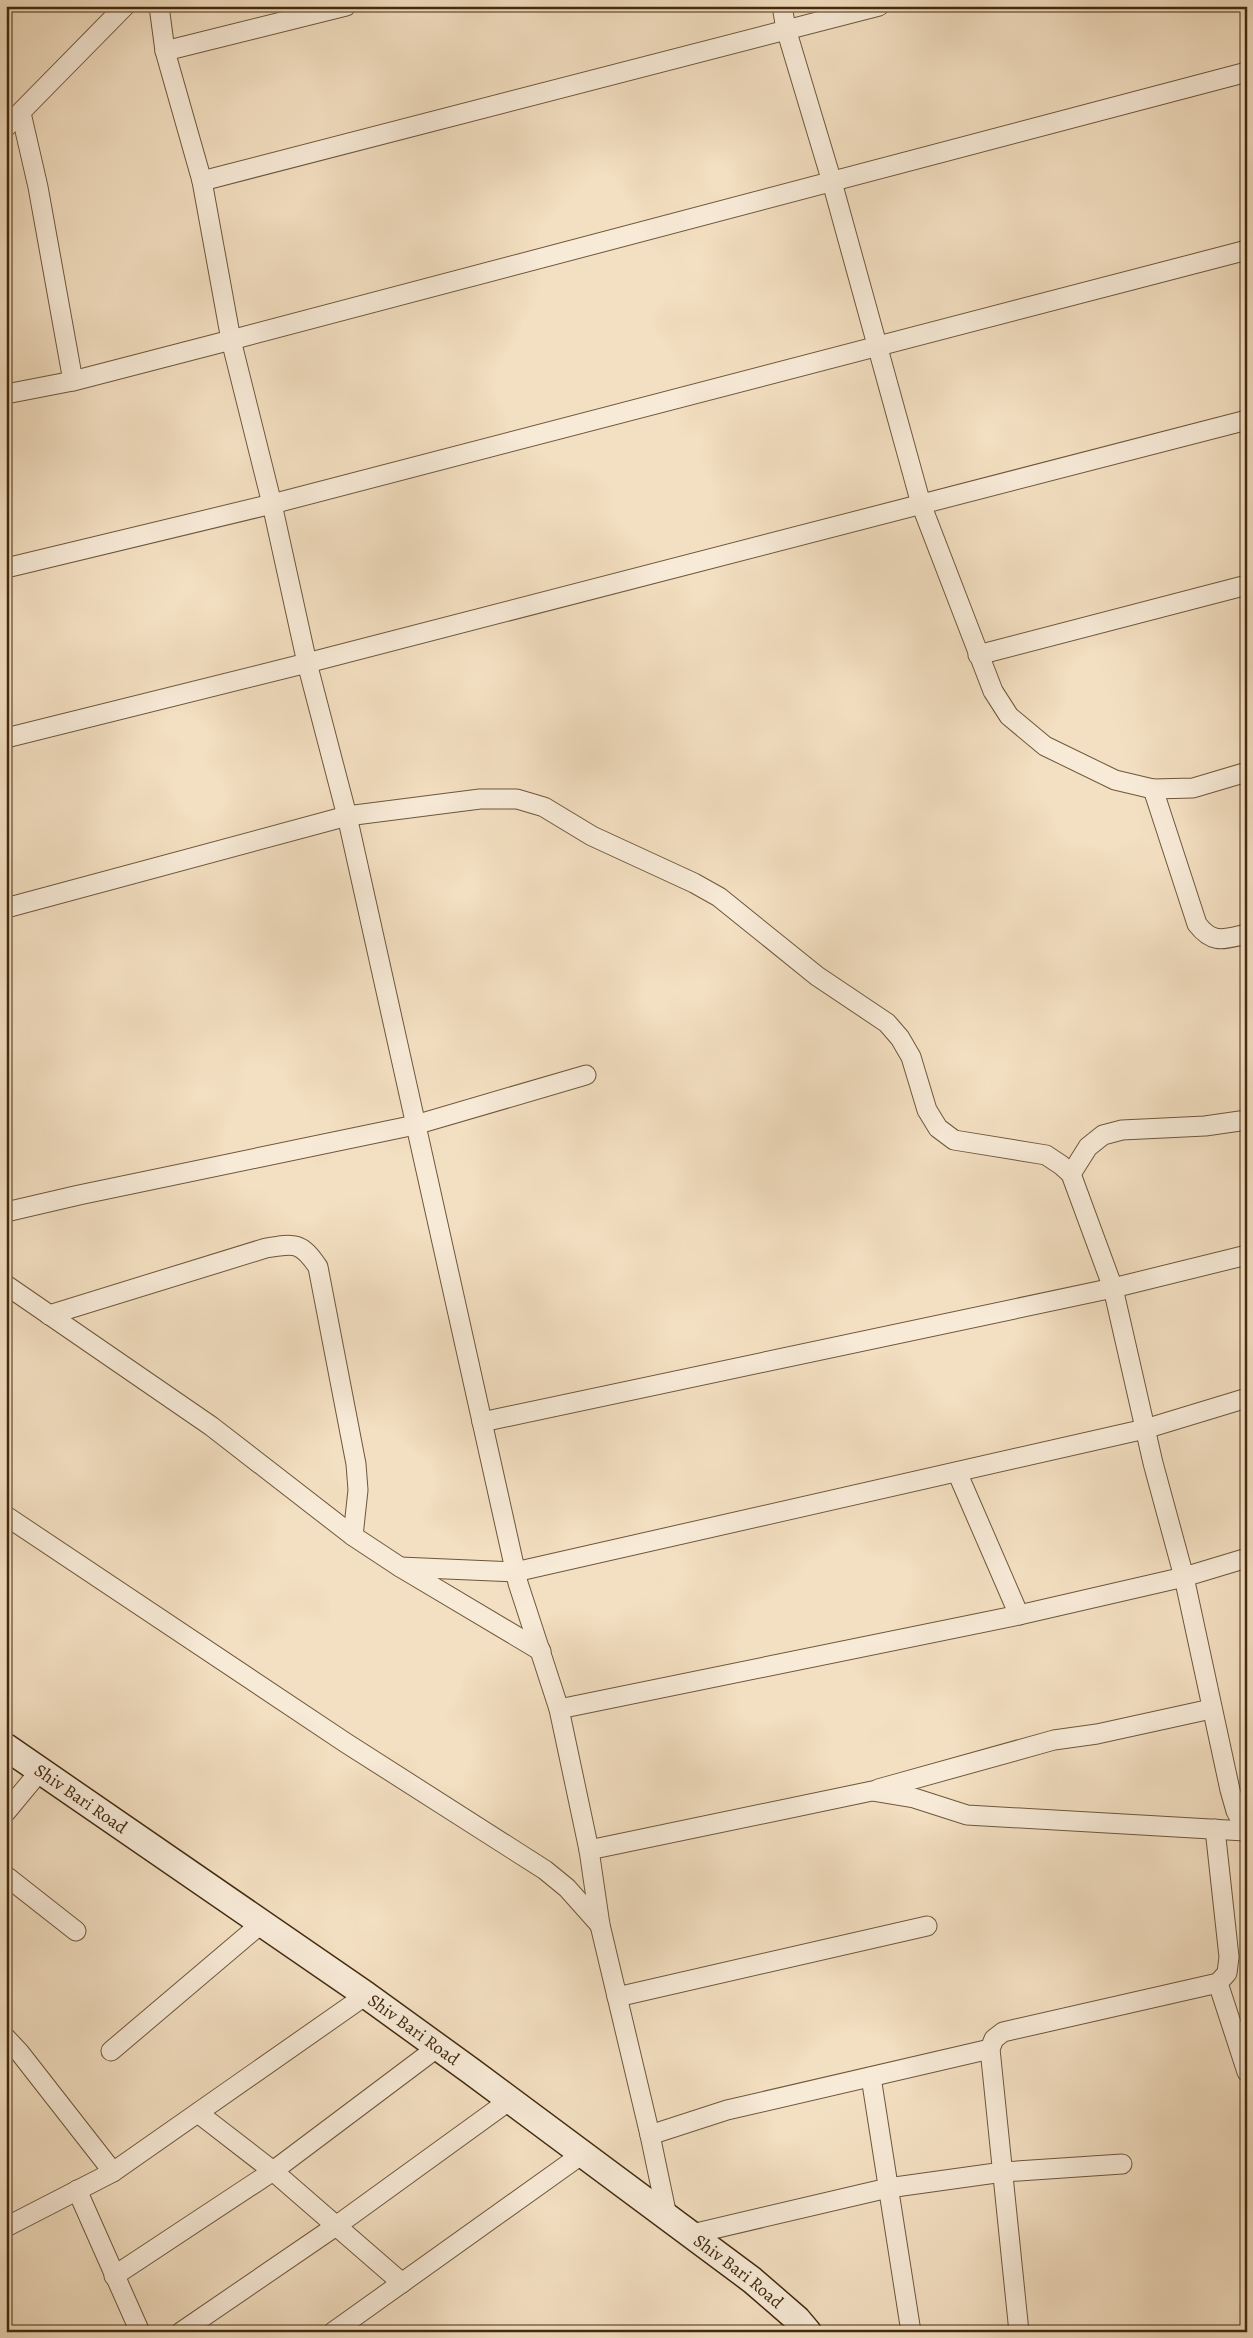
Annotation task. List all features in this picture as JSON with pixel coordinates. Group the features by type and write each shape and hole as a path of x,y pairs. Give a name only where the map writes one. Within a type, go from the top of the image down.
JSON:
{"street":[{"path":"6,127 125,6"},
{"path":"159,6 165,51 202,180 231,340 272,504 307,663 347,816 515,1572 559,1709 589,1850 600,1926 668,2216"},
{"path":"165,51 346,6"},
{"path":"782,6 786,29 832,182 921,504 993,691 1009,716 1045,746 1115,780 1153,789 1193,788 1247,772"},
{"path":"202,180 879,6"},
{"path":"6,394 73,381 1247,72"},
{"path":"21,113 38,188 73,381"},
{"path":"6,568 272,504 1247,250"},
{"path":"6,738 307,663 1247,420"},
{"path":"978,655 1247,586"},
{"path":"1153,789 1197,924 1206,936 1217,940 1247,934"},
{"path":"6,908 347,816 480,799 517,799 544,807 592,836 694,883 719,897 817,976 887,1023 900,1038 911,1057 931,1116 938,1128 954,1140 1046,1155 1071,1174 1113,1288 1145,1430 1184,1578 1211,1709 1232,1797 1246,1831 967,1815 914,1798 872,1791"},
{"path":"6,1212 415,1125 586,1075"},
{"path":"1071,1174 1088,1147 1103,1135 1122,1130 1196,1127 1247,1120"},
{"path":"50,1315 266,1248 293,1243 308,1251 318,1266 356,1464 358,1498 353,1536"},
{"path":"482,1422 1113,1288 1247,1255"},
{"path":"6,1285 211,1426 353,1536 400,1567 541,1651"},
{"path":"400,1567 515,1572 1145,1430 1247,1398"},
{"path":"957,1472 1019,1615"},
{"path":"6,1516 346,1743 545,1870 567,1888 600,1926"},
{"path":"559,1709 1019,1615 1184,1578 1247,1558"},
{"path":"589,1850 872,1791 1054,1740 1097,1734 1211,1709"},
{"name":"Shiv Bari Road","path":"6,1747 366,1995 438,2047 752,2280 808,2332"},
{"path":"6,1812 40,1772"},
{"path":"1019,2332 990,2049 994,2039 1003,2032 1218,1983 1227,1973 1229,1957 1215,1829"},
{"path":"6,1876 76,1931"},
{"path":"111,2051 262,1924"},
{"path":"617,1997 927,1926"},
{"path":"1218,1983 1247,2072"},
{"path":"7,2227 113,2172 366,1995"},
{"path":"6,2038 20,2053 113,2172"},
{"path":"114,2276 273,2172 438,2047"},
{"path":"650,2135 727,2110 990,2049"},
{"path":"870,2077 911,2332"},
{"path":"181,2332 336,2226 510,2100"},
{"path":"198,2113 273,2172 402,2283"},
{"path":"333,2332 581,2154"},
{"path":"692,2234 888,2188 1003,2172 1122,2164"},
{"path":"77,2190 140,2332"}]}
